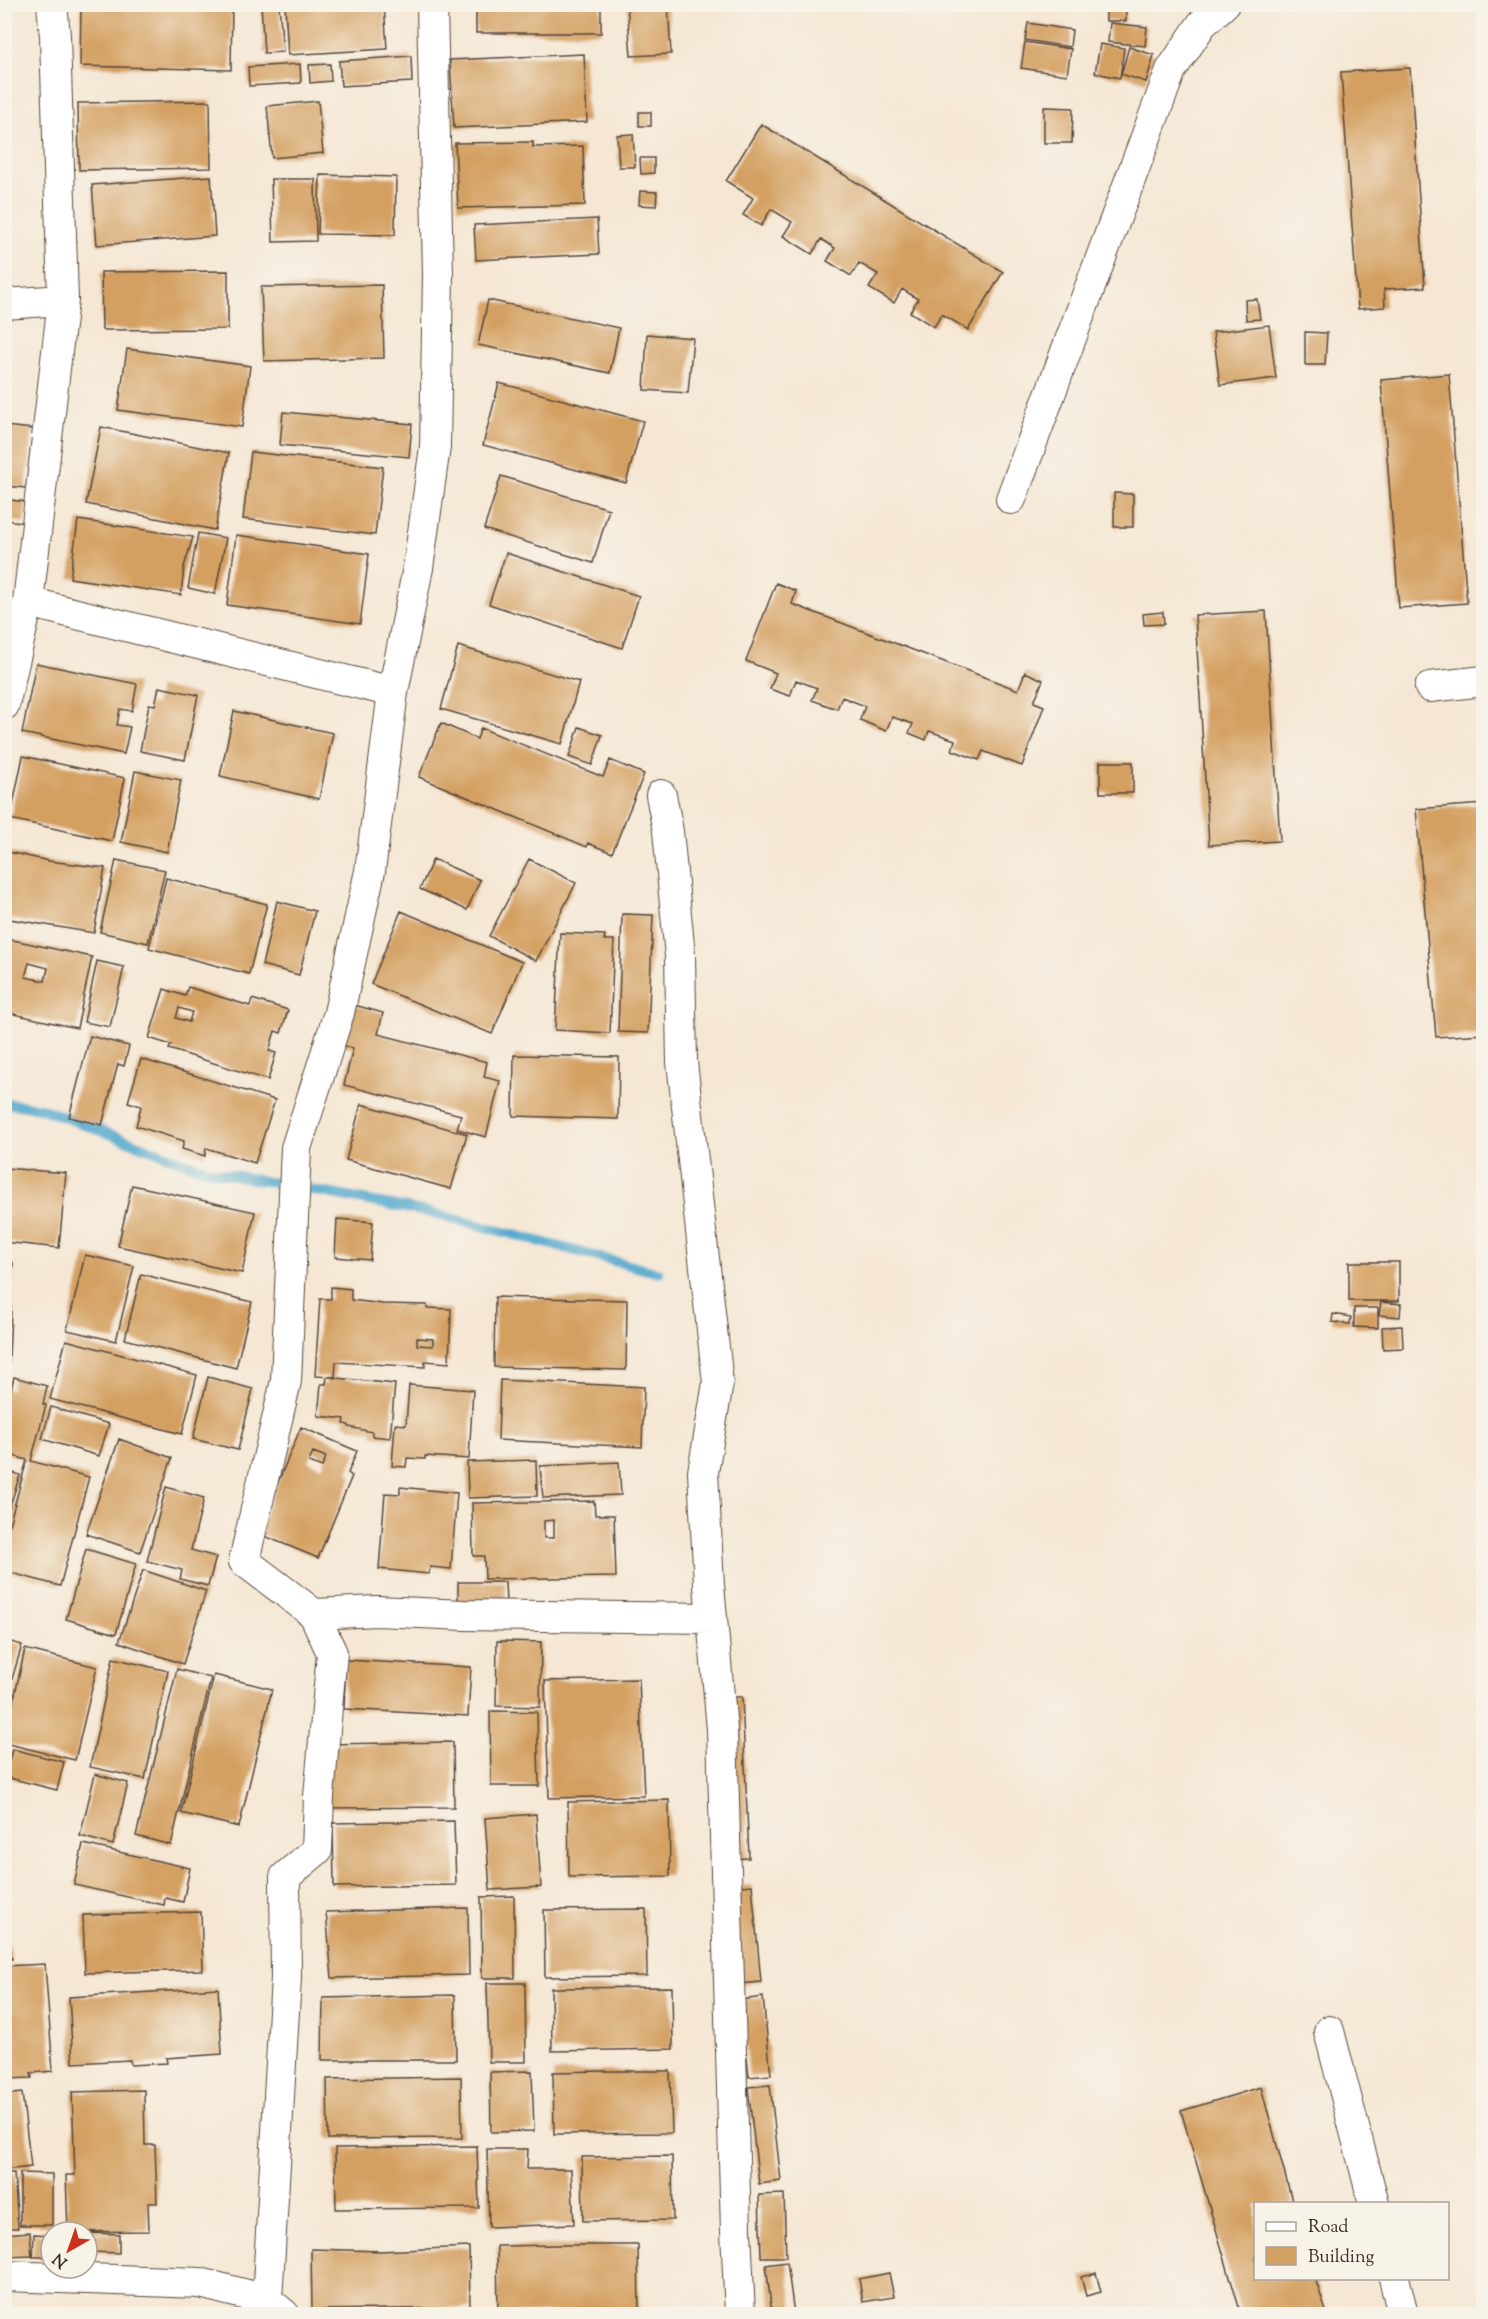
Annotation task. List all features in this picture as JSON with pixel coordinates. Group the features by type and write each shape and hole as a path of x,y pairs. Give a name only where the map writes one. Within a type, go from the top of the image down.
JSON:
{"street":[{"path":"4,705 28,602 63,300 55,36 52,4"},
{"path":"4,2276 200,2283 276,2307 286,1978 285,1877 317,1850 319,1796 332,1653 314,1614 244,1561 286,1381 296,1149 339,1013 370,871 393,692 418,568 435,447 438,274 432,4"},
{"path":"1011,499 1171,70 1202,24 1224,4"},
{"path":"4,304 63,300"},
{"path":"28,602 393,692"},
{"path":"1430,687 1484,681"},
{"path":"661,795 668,831 680,956 682,1062 718,1383 703,1472 722,1729 740,2314"},
{"path":"314,1614 377,1611 464,1615 712,1618"},
{"path":"1329,2031 1373,2202"},
{"path":"1394,2280 1403,2314"}],"building":[{"path":"81,4 232,4 231,70 80,66"},
{"path":"261,4 279,4 283,52 264,53"},
{"path":"285,4 384,4 387,49 288,55"},
{"path":"462,4 601,4 601,33 476,33 476,9 462,10"},
{"path":"627,4 668,4 671,54 631,56"},
{"path":"1106,5 1126,5 1126,21 1106,21"},
{"path":"1028,23 1072,30 1070,47 1025,40"},
{"path":"1110,23 1147,27 1145,46 1108,42"},
{"path":"1025,42 1071,49 1067,75 1021,68"},
{"path":"1100,44 1124,48 1120,78 1095,73"},
{"path":"1129,47 1154,55 1146,82 1121,74"},
{"path":"584,54 587,122 454,128 450,60"},
{"path":"411,56 412,82 341,86 339,61"},
{"path":"300,64 301,83 249,86 248,67"},
{"path":"330,64 331,81 310,83 309,65"},
{"path":"1410,68 1425,287 1384,289 1385,307 1358,309 1341,72"},
{"path":"210,101 211,168 79,170 78,103"},
{"path":"318,101 323,153 272,158 267,106"},
{"path":"1044,107 1073,108 1072,143 1044,143"},
{"path":"639,112 651,112 651,126 639,126"},
{"path":"761,124 1003,272 968,330 942,314 934,327 910,312 918,299 902,289 894,303 869,288 878,274 859,263 851,276 827,261 835,248 821,239 812,254 783,236 792,222 771,209 761,226 743,215 753,198 726,181"},
{"path":"633,134 635,167 619,167 617,135"},
{"path":"533,142 533,147 583,146 585,205 458,208 455,143"},
{"path":"640,158 654,158 654,173 641,174"},
{"path":"320,175 396,177 395,235 318,234"},
{"path":"211,176 215,236 97,245 92,185"},
{"path":"271,179 315,179 316,241 273,242"},
{"path":"640,191 657,192 656,206 639,205"},
{"path":"597,219 599,254 476,260 474,225"},
{"path":"228,271 228,329 102,330 101,272"},
{"path":"382,285 384,358 264,361 261,287"},
{"path":"1257,299 1260,319 1246,320 1245,300"},
{"path":"488,300 619,328 610,373 478,345"},
{"path":"1269,325 1276,378 1220,385 1213,332"},
{"path":"1305,332 1327,333 1325,365 1305,365"},
{"path":"647,334 693,338 688,393 644,390"},
{"path":"127,349 250,366 242,427 118,410"},
{"path":"4,356 9,356 8,418 4,418"},
{"path":"1449,374 1467,603 1399,608 1381,380"},
{"path":"499,383 643,421 626,483 483,445"},
{"path":"283,412 412,424 409,457 280,445"},
{"path":"4,426 33,429 26,488 4,486"},
{"path":"101,427 229,453 215,530 86,504"},
{"path":"251,452 383,467 375,535 243,519"},
{"path":"501,476 609,509 593,563 484,529"},
{"path":"1114,493 1133,494 1133,527 1114,527"},
{"path":"10,500 27,502 24,523 7,520"},
{"path":"78,520 193,537 184,567 181,595 70,578"},
{"path":"198,533 226,538 215,594 188,588"},
{"path":"236,535 369,554 360,624 227,605"},
{"path":"506,553 639,596 622,648 489,604"},
{"path":"776,583 796,591 792,604 1018,690 1025,672 1043,680 1034,702 1044,706 1022,766 983,751 979,760 952,750 955,740 929,731 926,740 909,733 913,724 892,717 886,731 860,720 865,706 842,697 837,709 812,700 817,688 796,680 790,696 770,689 776,673 746,661"},
{"path":"1266,611 1280,841 1209,845 1195,615"},
{"path":"1163,612 1164,624 1144,625 1143,614"},
{"path":"458,646 579,682 562,744 441,709"},
{"path":"36,663 137,684 132,711 120,709 117,725 130,727 124,754 22,733"},
{"path":"159,687 198,695 185,760 140,751 149,704 155,705"},
{"path":"234,711 333,733 319,799 220,776"},
{"path":"441,723 477,739 481,728 603,777 610,760 644,774 612,853 588,843 587,847 419,777"},
{"path":"579,727 602,735 592,765 569,757"},
{"path":"23,756 125,778 112,841 10,819"},
{"path":"1100,762 1133,762 1133,793 1100,793"},
{"path":"135,771 181,780 167,852 121,842"},
{"path":"1484,804 1484,1034 1436,1037 1416,809"},
{"path":"4,851 49,861 105,868 94,933 4,918"},
{"path":"433,859 480,880 467,910 420,889"},
{"path":"529,859 576,883 536,961 489,936"},
{"path":"116,860 165,870 148,943 100,932"},
{"path":"166,878 267,904 249,974 149,948"},
{"path":"277,901 315,911 299,975 262,965"},
{"path":"401,911 522,962 492,1034 371,984"},
{"path":"622,914 653,915 648,1033 618,1032"},
{"path":"560,933 605,935 604,940 614,940 610,1033 555,1030"},
{"path":"4,938 92,957 77,1028 4,1012","holes":["29,963 48,968 45,981 25,977"]},
{"path":"97,961 124,967 110,1027 84,1022"},
{"path":"188,987 250,1006 252,999 288,1010 281,1033 275,1031 269,1051 276,1053 268,1080 169,1049 171,1045 149,1038 164,989 185,996","holes":["179,1008 192,1012 189,1022 176,1018"]},
{"path":"351,1004 383,1013 378,1034 487,1062 484,1077 500,1081 486,1137 457,1129 461,1115 344,1085 353,1048 341,1045"},
{"path":"90,1036 129,1046 124,1066 118,1064 102,1125 69,1117"},
{"path":"514,1055 619,1057 618,1119 513,1116"},
{"path":"141,1059 275,1100 255,1163 206,1148 205,1156 182,1149 184,1141 136,1126 141,1106 128,1102"},
{"path":"361,1104 467,1134 451,1189 346,1160"},
{"path":"4,1168 66,1173 59,1248 4,1242"},
{"path":"132,1185 255,1212 242,1273 118,1246"},
{"path":"337,1219 373,1222 370,1260 335,1257"},
{"path":"85,1255 134,1266 116,1341 67,1330"},
{"path":"1349,1262 1399,1262 1399,1301 1349,1301"},
{"path":"4,1263 13,1263 8,1382 4,1382"},
{"path":"141,1274 252,1302 236,1368 125,1339"},
{"path":"331,1287 351,1289 351,1300 383,1304 427,1305 427,1308 451,1309 449,1363 425,1361 425,1367 336,1362 335,1377 315,1376 320,1299 331,1299","holes":["417,1338 433,1339 433,1346 417,1345"]},
{"path":"495,1297 627,1300 626,1370 494,1367"},
{"path":"1381,1302 1401,1304 1400,1317 1379,1315"},
{"path":"1354,1308 1378,1308 1378,1328 1354,1327"},
{"path":"1333,1314 1351,1317 1350,1324 1332,1322"},
{"path":"1402,1326 1403,1348 1383,1349 1382,1327"},
{"path":"66,1340 197,1375 182,1434 50,1399"},
{"path":"14,1377 47,1386 43,1404 46,1405 31,1461 89,1477 60,1586 4,1571 4,1543 27,1460 4,1453 4,1388 11,1390"},
{"path":"208,1377 253,1389 238,1450 193,1439"},
{"path":"327,1377 395,1384 390,1438 372,1436 372,1432 349,1427 344,1424 345,1419 318,1416 321,1384 326,1384"},
{"path":"500,1380 644,1387 642,1447 498,1440"},
{"path":"409,1385 473,1390 469,1459 425,1456 425,1459 407,1458 406,1467 392,1466 395,1424 406,1425"},
{"path":"51,1407 109,1424 99,1456 42,1439"},
{"path":"301,1427 357,1451 348,1473 352,1476 318,1558 257,1533","holes":["313,1452 326,1457 322,1467 309,1462"]},
{"path":"119,1439 172,1458 140,1552 86,1534"},
{"path":"536,1460 537,1496 468,1498 467,1462"},
{"path":"619,1462 621,1495 543,1498 540,1466"},
{"path":"4,1470 20,1475 5,1521 4,1521"},
{"path":"166,1487 204,1498 191,1550 216,1557 208,1586 180,1579 182,1570 147,1561"},
{"path":"400,1487 457,1493 451,1569 430,1567 429,1574 379,1569 385,1493 400,1494"},
{"path":"594,1501 595,1515 614,1515 616,1577 485,1579 484,1556 473,1556 472,1503","holes":["554,1520 554,1538 544,1538 544,1521"]},
{"path":"86,1549 136,1564 116,1634 66,1619"},
{"path":"143,1570 206,1591 183,1664 119,1642"},
{"path":"458,1582 505,1582 506,1602 458,1603"},
{"path":"4,1640 22,1645 5,1703 4,1703"},
{"path":"497,1641 541,1642 540,1707 496,1706"},
{"path":"25,1649 97,1667 75,1760 4,1743"},
{"path":"113,1658 168,1671 145,1779 90,1767"},
{"path":"346,1660 471,1667 468,1716 344,1709"},
{"path":"177,1669 211,1678 171,1845 136,1836"},
{"path":"214,1675 272,1689 239,1827 181,1813"},
{"path":"639,1679 644,1796 549,1798 545,1681"},
{"path":"724,1697 742,1697 749,1858 730,1859"},
{"path":"490,1711 537,1712 539,1786 491,1786"},
{"path":"453,1742 454,1807 328,1808 327,1744"},
{"path":"12,1749 64,1762 57,1790 5,1777"},
{"path":"95,1774 128,1783 113,1845 80,1836"},
{"path":"669,1800 670,1876 569,1877 568,1802"},
{"path":"536,1814 541,1887 490,1890 485,1818"},
{"path":"454,1821 456,1885 334,1887 333,1823"},
{"path":"83,1844 190,1868 183,1902 165,1898 164,1905 74,1885"},
{"path":"752,1885 761,1982 740,1984 731,1887"},
{"path":"514,1896 515,1978 482,1978 481,1897"},
{"path":"468,1908 469,1975 332,1978 326,1912"},
{"path":"646,1909 647,1976 545,1977 544,1910"},
{"path":"201,1912 203,1970 85,1973 83,1915"},
{"path":"4,1919 12,1959 4,1960"},
{"path":"45,1964 53,2071 31,2073 32,2078 4,2079 4,1966"},
{"path":"487,1983 525,1983 526,2062 489,2062"},
{"path":"672,1987 673,2049 552,2051 551,1988"},
{"path":"218,1988 222,2054 166,2058 167,2063 131,2065 130,2060 73,2063 69,1997"},
{"path":"455,1995 456,2060 322,2060 323,1998"},
{"path":"763,1997 771,2075 749,2077 741,2000"},
{"path":"532,2071 534,2131 491,2132 490,2072"},
{"path":"670,2071 672,2133 554,2134 553,2072"},
{"path":"461,2077 462,2138 328,2139 327,2079"},
{"path":"770,2085 781,2181 759,2184 748,2087"},
{"path":"1261,2087 1292,2202 1254,2202 1254,2280 1316,2280 1327,2314 1241,2314 1181,2111"},
{"path":"144,2090 145,2145 155,2145 157,2203 148,2203 149,2231 99,2232 99,2220 68,2220 66,2175 75,2175 72,2092"},
{"path":"22,2093 31,2167 4,2170 4,2095"},
{"path":"477,2146 479,2208 336,2209 335,2148"},
{"path":"487,2149 528,2149 527,2169 571,2169 574,2224 489,2227"},
{"path":"672,2156 673,2220 583,2221 582,2157"},
{"path":"4,2173 14,2173 18,2228 4,2228"},
{"path":"20,2173 52,2174 52,2220 39,2220 39,2225 20,2225"},
{"path":"784,2194 786,2257 761,2257 759,2195"},
{"path":"30,2232 32,2256 4,2257 4,2234"},
{"path":"99,2233 119,2234 119,2253 99,2252"},
{"path":"34,2234 39,2234 39,2257 33,2257"},
{"path":"638,2245 639,2312 498,2313 497,2246"},
{"path":"469,2247 470,2308 312,2310 311,2249 381,2251"},
{"path":"787,2262 794,2314 772,2314 766,2265"},
{"path":"889,2273 894,2297 863,2302 859,2279"},
{"path":"1096,2273 1101,2292 1086,2296 1081,2277"},
{"path":"1484,2306 1484,2314 1462,2314"},
{"path":"66,2310 66,2314 4,2314 4,2313"},
{"path":"148,2312 205,2312 205,2314 148,2314"}],"waterway":[{"path":"4,1103 40,1108 206,1170 432,1213 659,1273"}]}
